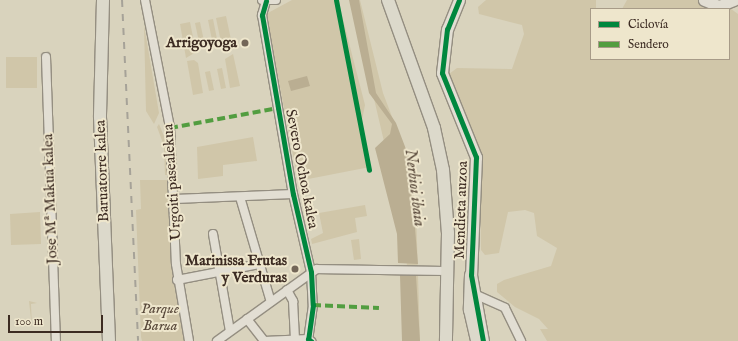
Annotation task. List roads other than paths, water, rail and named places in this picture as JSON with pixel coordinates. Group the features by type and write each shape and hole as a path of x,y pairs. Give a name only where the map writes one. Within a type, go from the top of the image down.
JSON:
{"main road":[{"name":"Baruatorre kalea","path":"103,0 100,117 109,341"},
{"path":"388,0 434,128 445,188 446,341"},
{"path":"439,341 445,188"},
{"path":"471,275 470,310 477,341"}],"street":[{"name":"Urgoiti pasealekua","path":"145,0 170,128 175,199 178,280 189,341"},
{"path":"264,1 276,0"},
{"path":"455,12 459,0"},
{"path":"455,12 465,0"},
{"path":"704,0 719,6 734,0"},
{"name":"Severo Ochoa kalea","path":"264,1 262,15 293,194 311,272 313,304 309,340"},
{"name":"Mendieta auzoa","path":"455,12 447,29 442,73 476,157 471,275 472,293 483,341"},
{"name":"Jose Mª Makua kalea","path":"46,57 56,341"},
{"path":"175,199 293,194"},
{"path":"240,197 271,302"},
{"path":"213,234 230,331"},
{"path":"178,280 260,264"},
{"path":"217,341 317,269 441,271"},
{"path":"287,290 293,300 295,340"},
{"path":"472,293 505,308 521,341"},
{"path":"248,319 264,341 309,340"}],"railway":[{"path":"122,0 138,341"}],"place":[{"name":"Arrigoyoga","path":"245,43"},
{"name":"Marinissa Frutas y Verduras","path":"295,269"}],"water label":[{"name":"Nerbioi ibaia","path":"414,188"}],"park label":[{"name":"Parque Barua","path":"160,316"}]}
